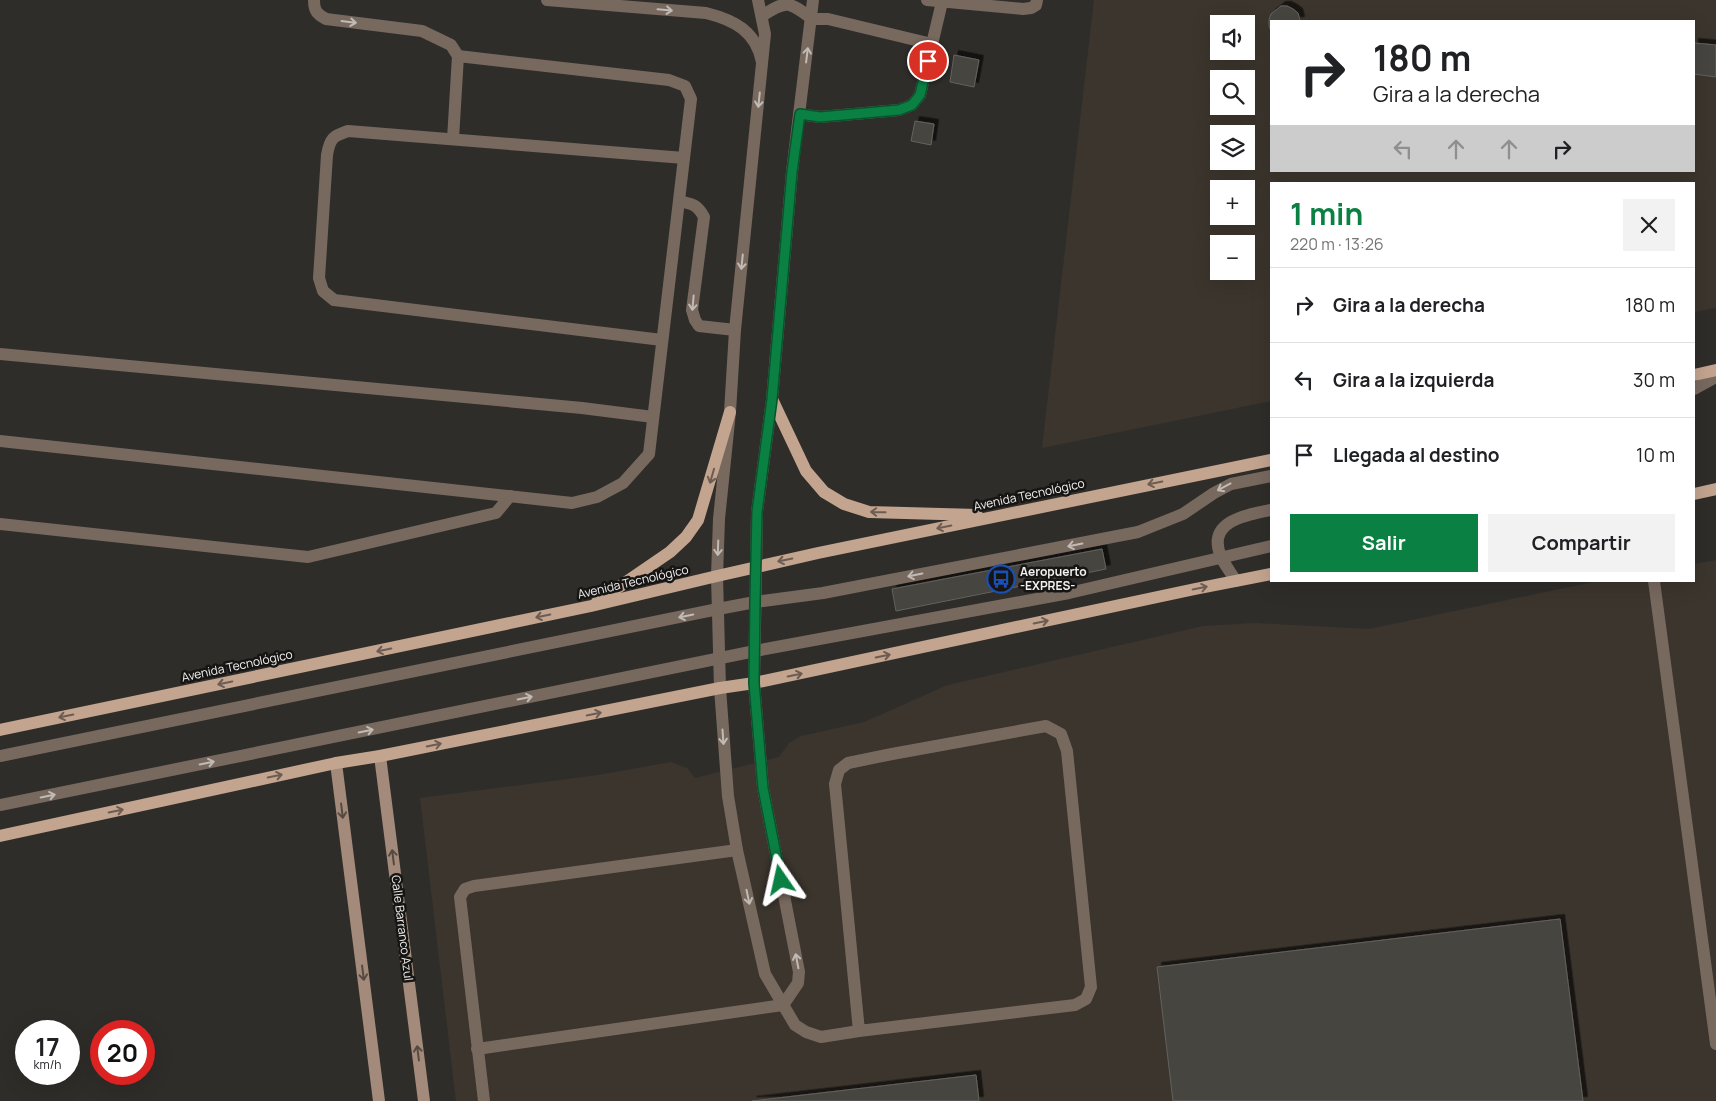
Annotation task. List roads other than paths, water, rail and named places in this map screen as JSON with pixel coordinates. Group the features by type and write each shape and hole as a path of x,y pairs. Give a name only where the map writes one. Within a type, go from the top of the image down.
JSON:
{"main road":[{"path":"1695,374 1716,370"},
{"path":"772,399 806,472 824,492 844,504 869,512 997,515"},
{"path":"591,606 670,552 686,537 698,520 730,412"},
{"name":"Avenida Tecnológico","path":"0,730 591,606 756,567 997,515 1270,460"},
{"path":"1695,494 1716,489"},
{"path":"0,836 336,763 754,683 1270,574"},
{"name":"Calle Barranco Azul","path":"380,756 424,1101"},
{"path":"336,763 379,1101"}],"street":[{"path":"314,0 314,8 318,14 326,19 422,30 451,45 458,56 453,140"},
{"path":"546,0 706,13 727,19 754,39 760,49 762,64"},
{"path":"754,0 762,16"},
{"path":"758,0 765,34 735,330 730,412 719,519 717,576 720,688 728,796 737,850 765,974 795,1025 806,1032 821,1037 1067,1006 1086,999 1091,987 1067,751 1061,734 1046,726 892,754 848,763 839,770 835,784 859,1031"},
{"path":"477,1049 783,1005 798,983 799,972 763,788 754,683 755,602 757,512 772,399 792,172 813,0"},
{"path":"928,0 1023,9 1032,8 1038,0"},
{"path":"800,114 820,117 899,110 912,105 920,95 942,2"},
{"path":"762,16 775,7 786,4 796,7 812,19 828,20 932,44"},
{"path":"0,442 572,503 597,497 623,483 648,454 691,99 685,86 669,80 458,56"},
{"path":"662,340 334,300 323,291 320,278 329,144 334,136 348,132 684,158"},
{"path":"679,201 699,208 704,217 692,310 695,320 700,326 735,330"},
{"path":"0,354 543,404 653,417"},
{"path":"1695,388 1716,377"},
{"path":"0,756 718,609 823,593 1138,532 1183,514 1231,484 1270,476"},
{"path":"0,524 308,557 496,513 510,496"},
{"path":"1236,581 1221,557 1218,544 1220,532 1231,520 1247,514 1270,510"},
{"path":"0,805 755,651 1069,593 1270,546"},
{"path":"1654,582 1716,1044"},
{"path":"484,1101 460,897 465,889 474,886 737,850"}],"place":[{"name":"Aeropuerto -EXPRES-","path":"1001,579"}]}
